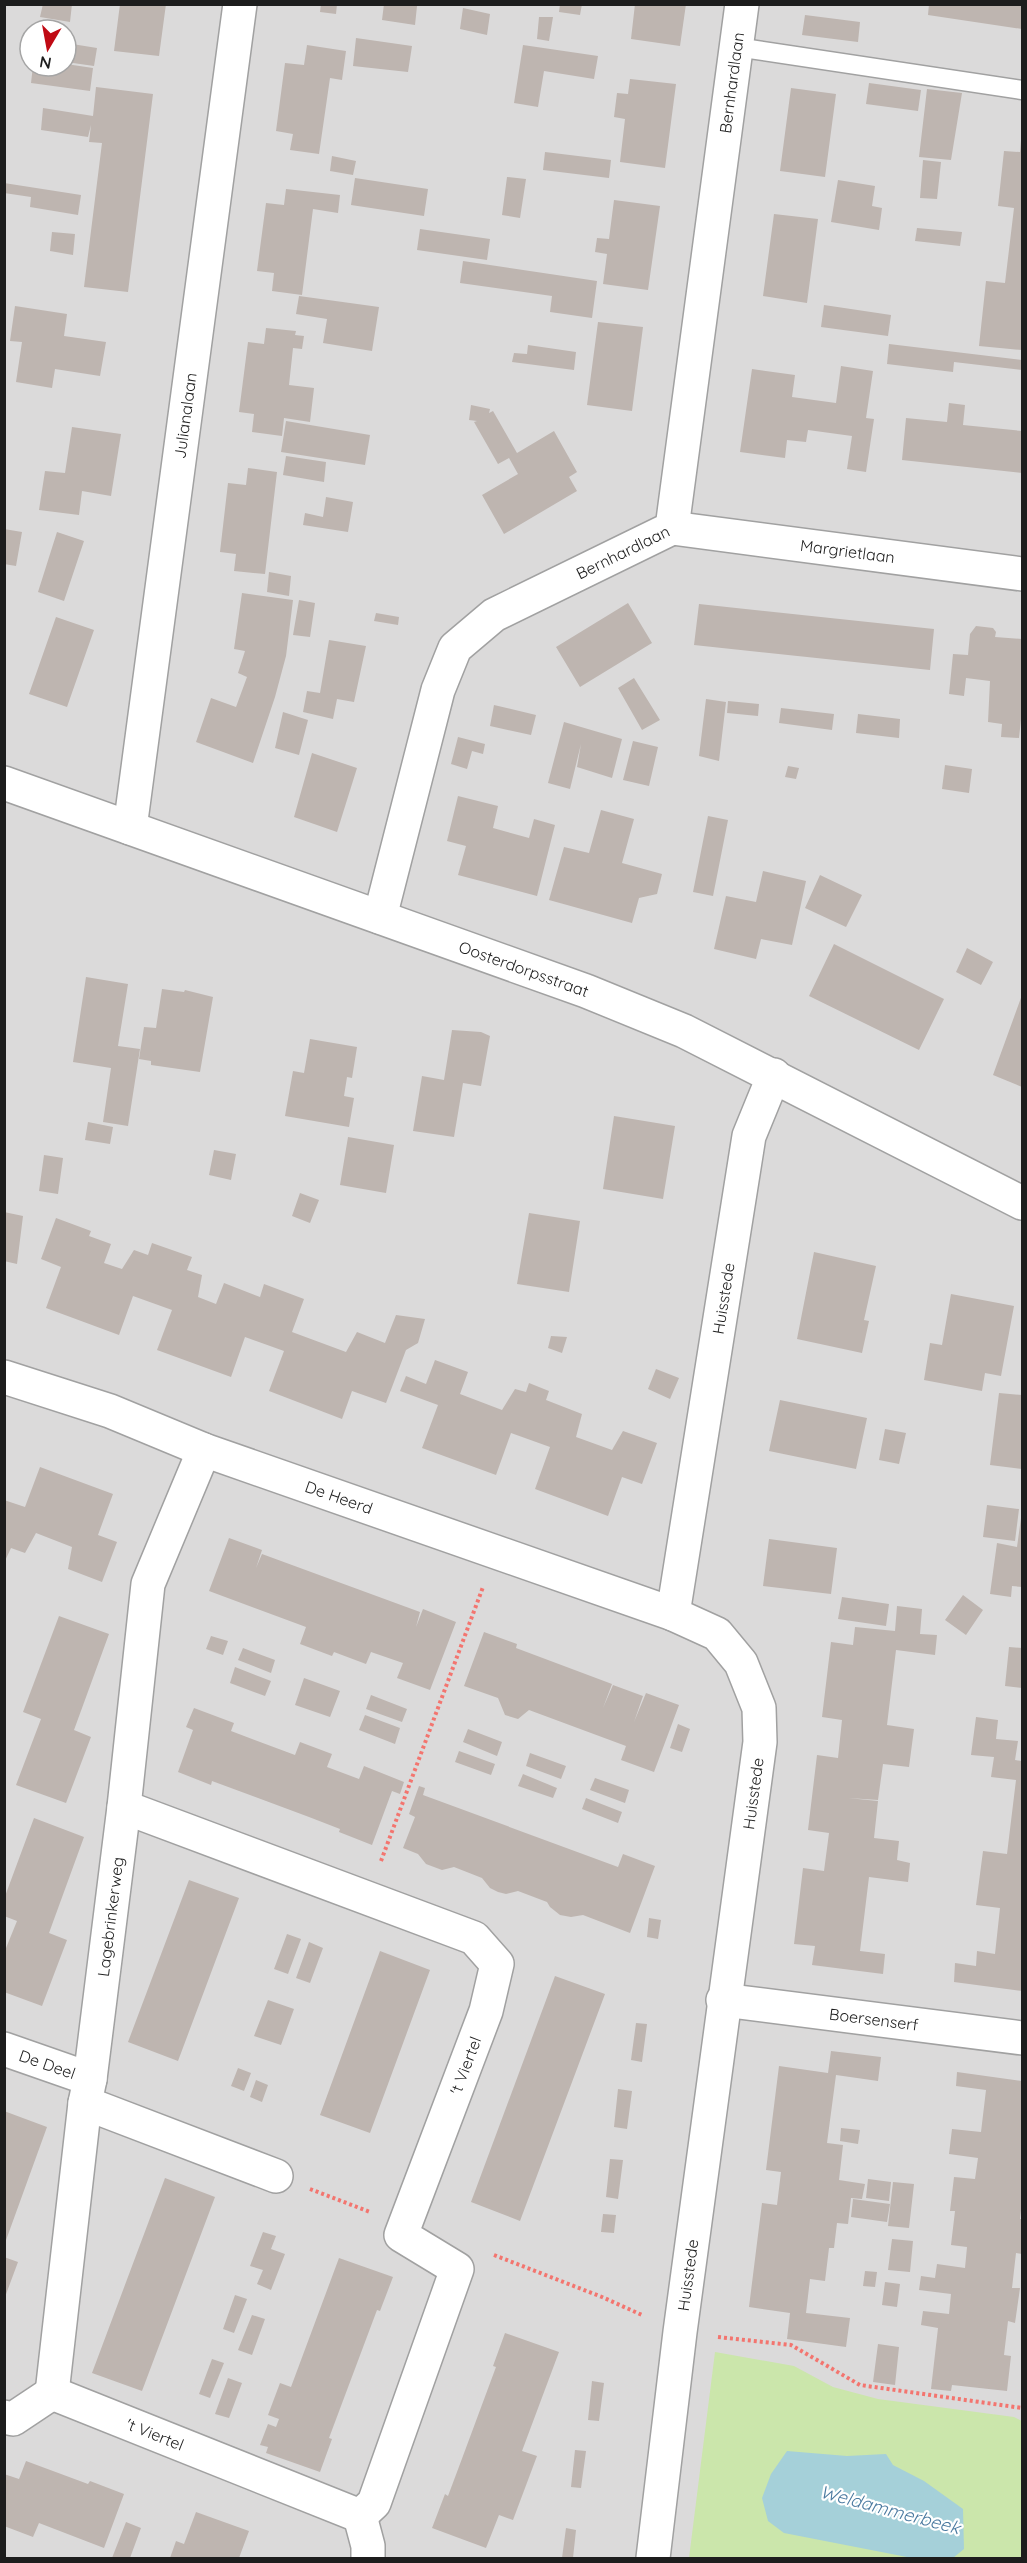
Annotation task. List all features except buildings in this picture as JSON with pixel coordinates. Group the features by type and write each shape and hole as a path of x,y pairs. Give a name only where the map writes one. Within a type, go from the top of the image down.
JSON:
{"street":[{"name":"Julianalaan","path":"130,828 240,4"},
{"name":"Bernhardlaan","path":"380,917 438,690 455,648 494,615 672,528 742,4"},
{"name":"Margrietlaan","path":"672,528 1023,574"},
{"name":"Oosterdorpsstraat","path":"4,783 586,991 684,1031 1023,1203"},
{"name":"Huisstede","path":"653,2559 723,2000 760,1742 759,1708 741,1663 717,1634 673,1614 749,1136 774,1075"},
{"name":"De Heerd","path":"4,1377 110,1411 204,1450 673,1614"},
{"name":"Lagebrinkerweg","path":"52,2393 124,1807 148,1584 204,1450"},
{"name":"'t Viertel","path":"52,2393 360,2516 374,2503 457,2269 401,2235 486,2011 497,1964 474,1938 124,1807"},
{"name":"Boersenserf","path":"723,2000 1023,2038"},
{"name":"De Deel","path":"4,2049 88,2091"},
{"path":"88,2091 276,2176"},
{"path":"4,2416 13,2419 52,2393"},
{"path":"360,2516 368,2546 368,2559"}],"lane":[{"path":"736,47 1023,90"}],"path":[{"path":"368,1898 496,1552"}],"shaded area":[{"path":"5,5 1022,5 1022,2558 5,2558"}],"green space":[{"path":"715,2352 794,2366 833,2387 878,2399 1014,2417 1022,2421 1022,2558 689,2558"}],"water":[{"name":"Weldammerbeek","path":"787,2451 847,2456 886,2454 893,2465 924,2481 963,2509 964,2549 953,2558 912,2558 784,2533 768,2521 762,2498 771,2474"}]}
